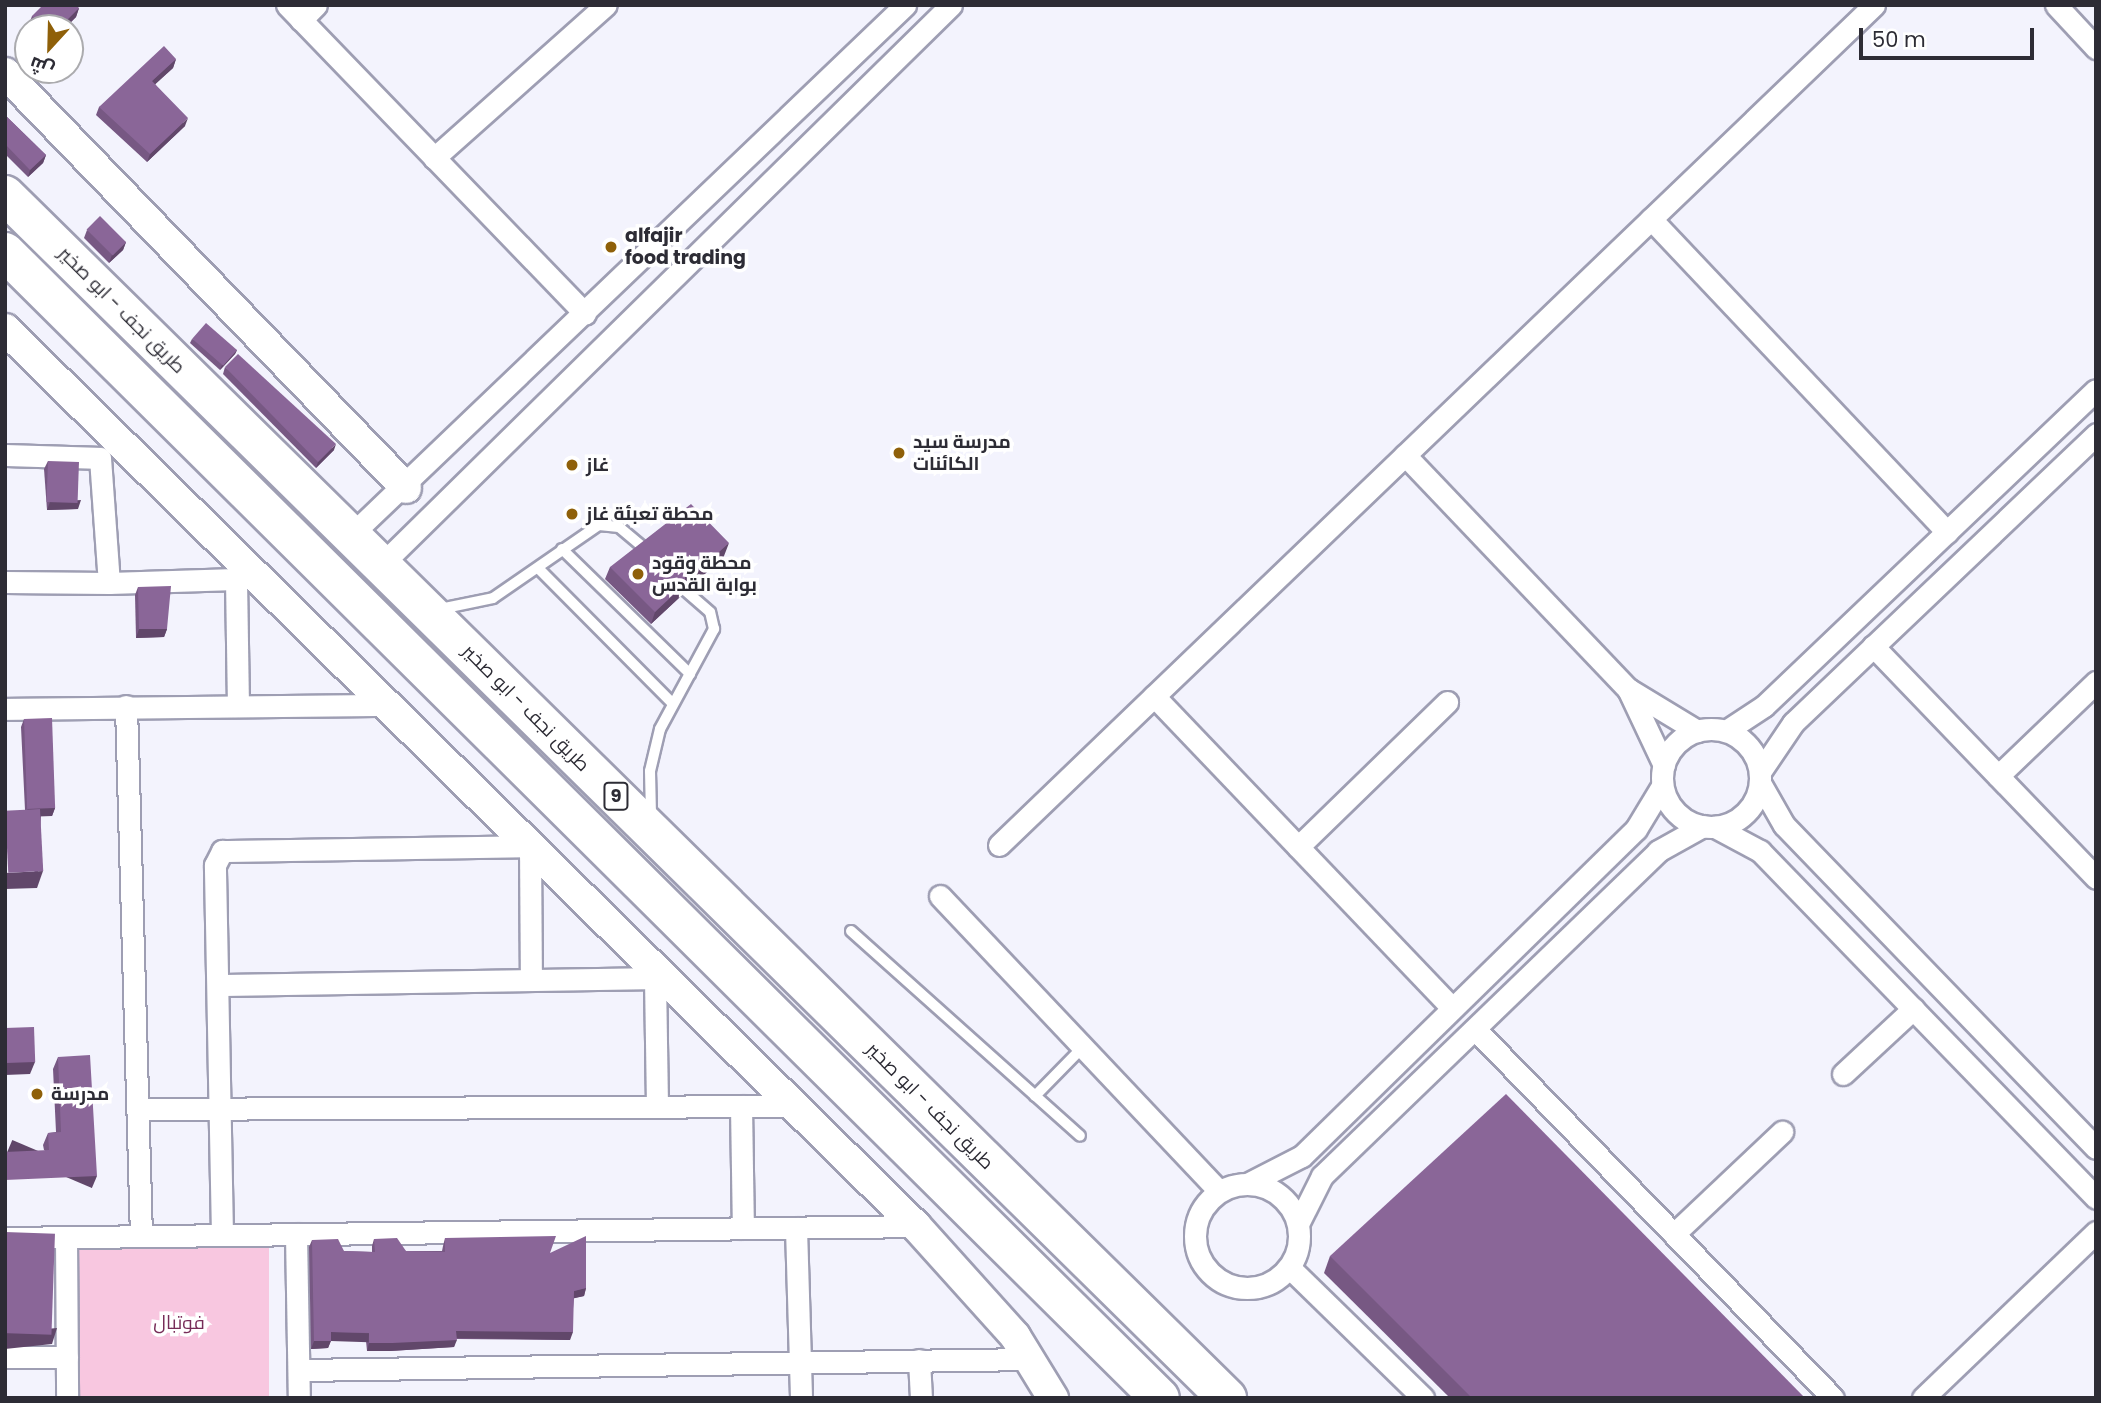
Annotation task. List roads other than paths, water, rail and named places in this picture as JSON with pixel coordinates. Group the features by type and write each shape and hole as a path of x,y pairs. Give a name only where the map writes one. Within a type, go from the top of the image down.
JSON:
{"highway":[{"name":"طريق نجف - ابو صخير","path":"5,195 1227,1398"},
{"name":"9","path":"5,252 1160,1398"}],"main road":[{"path":"5,72 406,488"},
{"path":"5,329 109,449 246,577 390,705 660,978 796,1106 916,1226 1030,1359 1053,1398"}],"street":[{"path":"434,158 606,5"},
{"path":"351,535 406,488 905,5"},
{"path":"381,565 951,5"},
{"path":"999,845 1874,5"},
{"path":"2056,5 2096,48"},
{"path":"301,10 434,158 585,314"},
{"path":"863,44 887,68"},
{"path":"1651,219 1947,532"},
{"path":"2096,390 1764,706 1726,731 1698,731 1676,744 1636,829 1302,1156 1249,1183 1219,1191 1196,1224 1202,1264 1216,1279 1255,1289 1290,1268 1299,1223 1322,1176 1658,851 1709,827 1740,818 1793,723 2096,433"},
{"path":"5,455 109,449 109,583"},
{"path":"1405,455 1629,689 1698,731"},
{"path":"5,582 109,583 246,577 238,706"},
{"path":"1873,646 2096,878"},
{"path":"1998,776 2096,682"},
{"path":"1629,689 1678,814 1760,851 2096,1198"},
{"path":"1154,696 1452,1008"},
{"path":"1298,847 1447,702"},
{"path":"5,709 390,705"},
{"path":"126,706 141,1236"},
{"path":"1726,731 1749,747 1760,778 1784,825 2096,1148"},
{"path":"222,1235 215,865 222,851 530,846 531,976"},
{"path":"940,896 1085,1045 1219,1191"},
{"path":"218,985 531,976 660,978 657,1106"},
{"path":"1843,1074 1913,1009"},
{"path":"1475,1029 1833,1398"},
{"path":"741,1106 743,1228"},
{"path":"136,1109 796,1106"},
{"path":"1674,1234 1782,1132"},
{"path":"1249,1183 1280,1195 1299,1223"},
{"path":"5,1238 916,1226"},
{"path":"796,1227 801,1398"},
{"path":"1923,1398 2096,1233"},
{"path":"296,1234 299,1398"},
{"path":"66,1237 67,1398"},
{"path":"1290,1268 1423,1398"},
{"path":"5,1357 67,1357"},
{"path":"299,1370 1030,1359"},
{"path":"919,1360 920,1398"}],"lane":[{"path":"425,608 472,606 538,568 599,525 619,527 642,546"},
{"path":"562,550 690,674"},
{"path":"538,568 672,703"},
{"path":"652,832 650,771 672,703 714,629 710,612 686,591"},
{"path":"850,931 1080,1136"},
{"path":"1035,1096 1085,1045"}],"place":[{"name":"alfajir food trading","path":"611,247"},
{"name":"مدرسة سيد الكائنات","path":"899,453"},
{"name":"غاز","path":"572,465"},
{"name":"محطة تعبئة غاز","path":"572,514"},
{"name":"محطة وقود بوابة القدس","path":"638,574"},
{"name":"مدرسة","path":"37,1094"}],"park label":[{"name":"فوتبال","path":"179,1323"}]}
